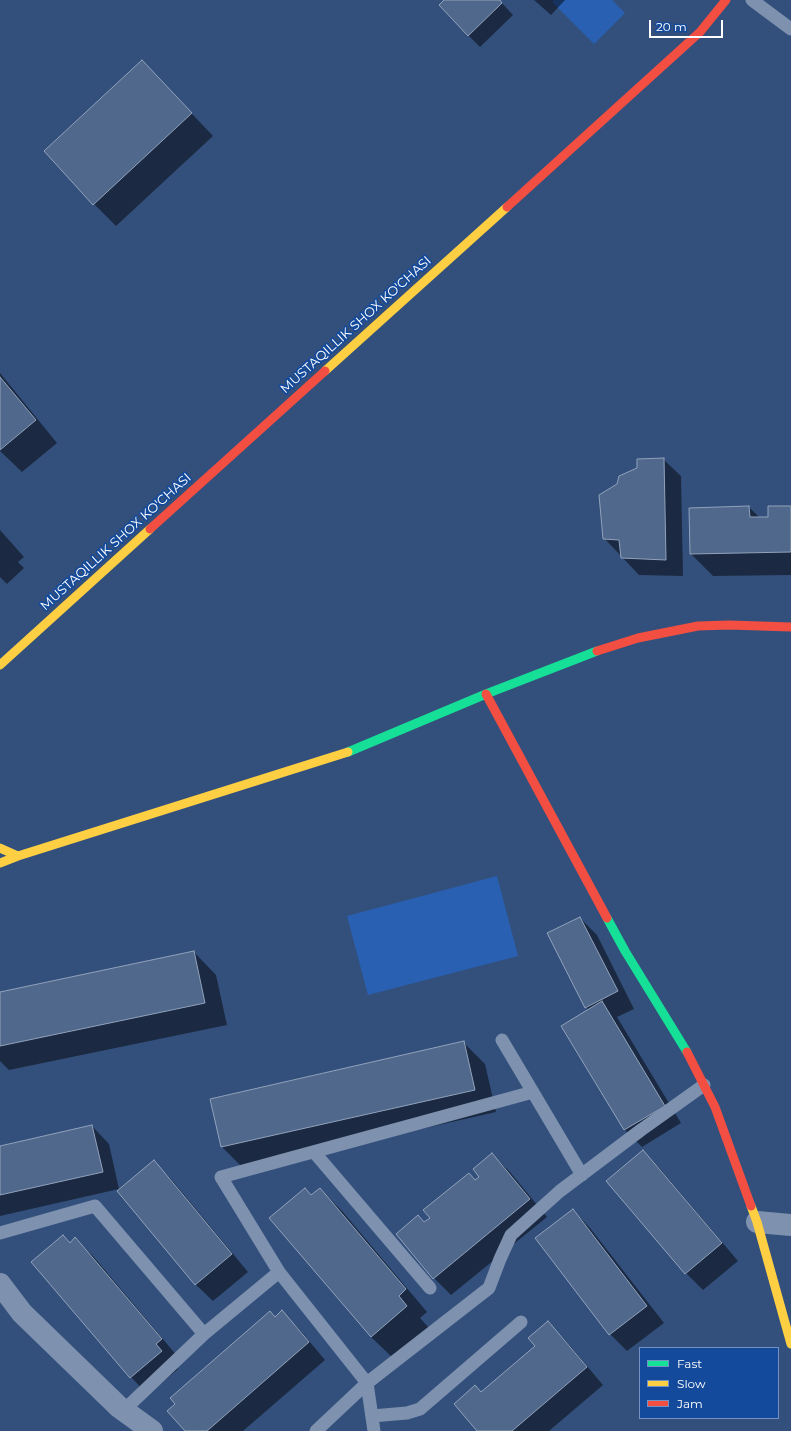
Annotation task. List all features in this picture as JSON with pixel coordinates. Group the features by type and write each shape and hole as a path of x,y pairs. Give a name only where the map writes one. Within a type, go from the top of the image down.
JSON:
{"street":[{"name":"MUSTAQILLIK SHOX KO'CHASI","path":"0,665 700,32 726,0"},
{"path":"0,862 355,750 486,694 606,647 666,632 698,626 791,627"},
{"path":"486,694 625,950 683,1044 715,1107 757,1222 791,1344"},
{"path":"0,848 18,856"},
{"path":"757,1222 791,1225"},
{"path":"0,1284 22,1313 124,1410 152,1431"}],"lane":[{"path":"752,0 791,29"},
{"path":"502,1040 582,1175"},
{"path":"316,1431 367,1383 489,1288 500,1259 512,1235 560,1191 704,1085"},
{"path":"374,1431 367,1383 279,1272 221,1177 533,1092"},
{"path":"314,1152 430,1288"},
{"path":"0,1232 95,1206 204,1334"},
{"path":"124,1410 204,1334 279,1272"},
{"path":"372,1416 407,1413 420,1409 521,1322"}],"shaded area":[{"path":"554,0 612,0 625,13 594,44 552,2"},
{"path":"497,876 518,956 368,995 347,916"}],"building":[{"path":"444,0 500,0 502,3 468,36 439,5"},
{"path":"142,60 192,113 93,205 44,151"},
{"path":"0,377 36,420 0,450"},
{"path":"664,458 666,560 621,558 619,540 603,539 599,495 617,484 619,476 637,468 637,459"},
{"path":"749,506 750,517 768,517 768,506 791,506 791,552 690,554 689,508"},
{"path":"580,917 618,991 585,1008 547,933"},
{"path":"194,951 205,1003 0,1046 0,992"},
{"path":"602,1001 665,1106 624,1130 561,1026"},
{"path":"464,1041 475,1090 221,1147 210,1099"},
{"path":"92,1125 103,1172 0,1195 0,1146"},
{"path":"643,1150 722,1243 685,1274 606,1181"},
{"path":"492,1153 530,1199 433,1279 396,1234 418,1215 424,1222 430,1218 423,1210 469,1173 475,1180 479,1177 473,1169"},
{"path":"154,1160 232,1254 195,1285 117,1191"},
{"path":"305,1188 311,1195 320,1188 406,1289 399,1296 407,1306 371,1337 269,1218"},
{"path":"573,1209 647,1306 609,1335 535,1238"},
{"path":"63,1235 70,1243 75,1237 162,1339 156,1344 162,1351 130,1378 31,1262"},
{"path":"282,1310 309,1342 207,1431 185,1431 167,1411 175,1404 170,1398 270,1311 275,1317"},
{"path":"548,1321 587,1367 512,1431 477,1431 454,1404 475,1385 481,1392 535,1346 528,1338"}],"traffic: fast":[{"path":"348,752 486,694 597,651"},
{"path":"607,918 625,951 687,1052"}],"traffic: slow":[{"path":"325,371 507,207"},
{"path":"0,665 150,529"},
{"path":"18,856 348,752"},
{"path":"0,848 18,856 0,863"},
{"path":"751,1206 757,1222 791,1344"}],"traffic: jam":[{"path":"507,207 700,32 726,0"},
{"path":"150,529 325,371"},
{"path":"597,651 638,638 698,626 729,625 791,627"},
{"path":"486,694 607,918"},
{"path":"687,1052 715,1107 751,1206"}]}
